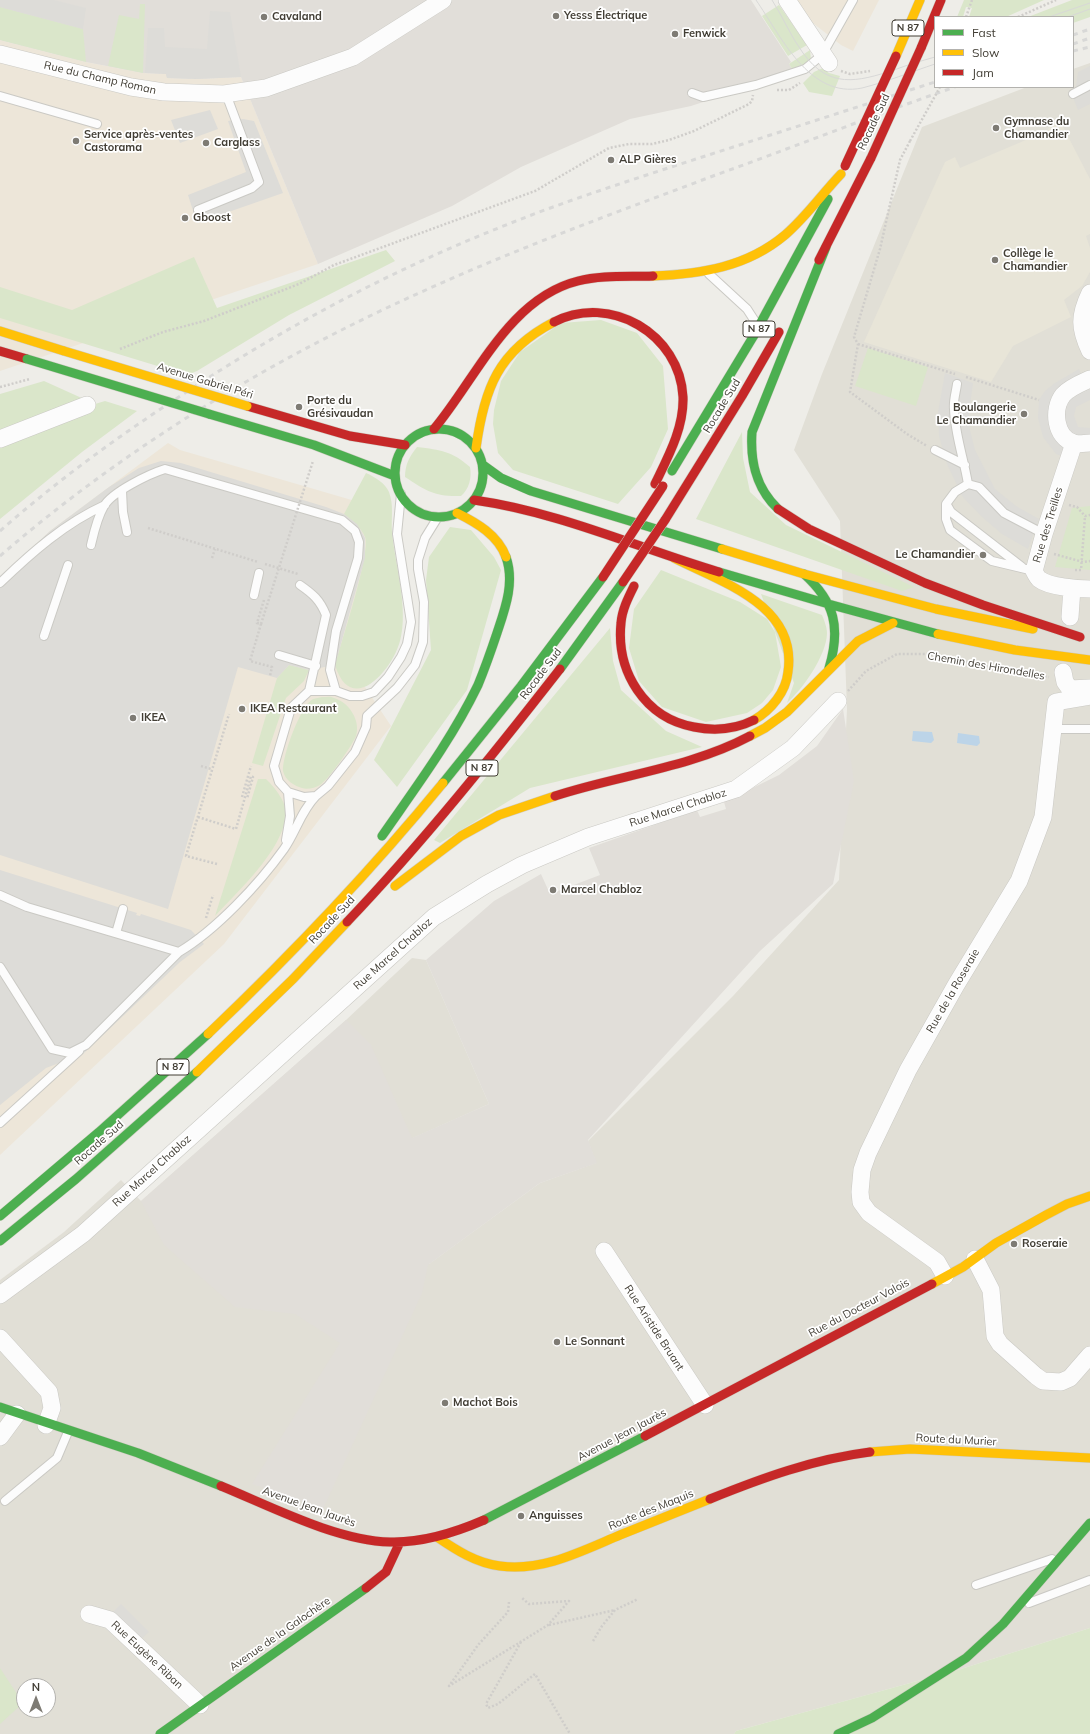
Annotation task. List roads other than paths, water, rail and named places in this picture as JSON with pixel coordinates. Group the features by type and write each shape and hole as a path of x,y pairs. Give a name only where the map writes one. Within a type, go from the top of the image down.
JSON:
{"main road":[{"name":"Rocade Sud","path":"0,1216 81,1149 245,1000 336,906 377,861 466,756 517,692 602,577 629,537 659,485 704,422 759,329 843,170 896,56 920,0"},
{"name":"Rocade Sud","path":"934,16 941,0"},
{"name":"Rocade Sud","path":"0,1241 165,1102 329,942 401,864 482,768 551,681 623,582 665,520 742,396 786,320 826,247 871,158 934,17"},
{"path":"434,429 457,400 480,365 510,327 524,311 546,294 565,285 588,279 707,272 752,258 776,242 795,225 843,170"},
{"path":"826,247 752,432 752,463 765,494 786,515 807,528 916,579 951,593 1080,637"},
{"path":"476,448 481,415 487,394 494,378 510,354 533,333 551,322 571,315 608,313 633,321 654,334 670,355 681,380 683,405 681,418 659,485"},
{"name":"Avenue Gabriel Péri","path":"0,331 350,436 405,445"},
{"path":"0,351 314,445 395,476"},
{"path":"434,429 444,429 458,433 470,441 476,448 483,465 483,477 480,490 474,500 457,513 438,517 427,515 416,510 407,503 400,494 395,476 396,465 405,445 418,434 434,429"},
{"path":"483,465 501,478 531,491 804,574 936,609 1090,638"},
{"path":"474,500 495,502 523,508 674,558 893,623 985,643 1061,669 1090,665"},
{"path":"336,906 449,737 478,684 505,609 510,583 508,561 503,550 484,528 457,513"},
{"path":"665,520 634,586 624,612 621,644 627,672 635,688 645,702 671,721 702,730 734,727 757,718 765,712 780,694 788,676 788,646 781,627 770,612 756,600 674,558"},
{"path":"804,574 812,581 830,604 836,628 836,640 834,654 829,670"},
{"path":"329,942 416,869 479,826 499,815 542,799 589,785 702,757 735,744 765,728 786,712 851,647 864,637 893,623"},
{"path":"1061,669 1090,660"},
{"name":"Rue du Docteur Valois","path":"754,1377 945,1276 975,1259 996,1243 1066,1204 1089,1196"},
{"name":"Rue du Docteur Valois","path":"1070,1214 1089,1196"},
{"name":"Rue du Docteur Valois","path":"975,1259 1000,1251 1014,1244"},
{"name":"Avenue Jean Jaurès","path":"0,1407 69,1432 156,1460 289,1514 347,1535 359,1538 400,1542 473,1530 521,1502 705,1405 754,1377"},
{"name":"Route du Murier","path":"822,1459 884,1450 910,1449 1090,1458"},
{"name":"Route des Maquis","path":"437,1537 468,1556 503,1568 522,1567 554,1561 790,1468 822,1459"},
{"path":"838,1734 872,1718 966,1658 987,1640 1019,1606 1060,1556 1090,1523"},
{"path":"359,1538 364,1540 371,1550"},
{"name":"Avenue de la Galochère","path":"160,1734 374,1583 386,1572 400,1542"},
{"path":"479,1551 486,1563"},
{"path":"374,1583 377,1567"}],"street":[{"name":"Rue du Champ Roman","path":"0,54 131,87 164,92 226,94 266,88 353,57 443,0"},
{"path":"787,0 826,59"},
{"path":"1090,293 1081,319 1083,336 1090,351"},
{"path":"1082,443 1064,437 1058,427 1056,415 1062,396 1067,391 1090,379"},
{"path":"0,439 87,405"},
{"name":"Rue des Treilles","path":"1082,443 1055,501 1042,542 1028,569 1040,580 1072,588 1090,589"},
{"path":"1070,617 1072,588"},
{"path":"1061,669 1065,682 1070,689 1090,688"},
{"name":"Rue de la Roseraie","path":"945,1276 937,1262 870,1213 861,1202 860,1182 862,1170 868,1153 908,1070 956,985 1019,882 1043,817 1056,702 1090,696"},
{"name":"Rue Marcel Chabloz","path":"0,1295 83,1234 434,917 487,884 530,862 588,837 736,789 794,748 838,702"},
{"name":"Rue Aristide Bruant","path":"604,1251 705,1405"},
{"path":"975,1259 991,1290 995,1336 1000,1344 1036,1376 1043,1381 1061,1382 1070,1378 1090,1356"},
{"path":"0,1338 49,1392 52,1408 46,1424"},
{"path":"0,1437 18,1414"},
{"name":"Rue Eugène Riban","path":"89,1614 110,1620 200,1705"}],"lane":[{"path":"692,93 703,97 755,89 826,59 854,0"},
{"path":"1073,94 1090,85"},
{"path":"198,210 252,188 259,182 226,94"},
{"path":"0,96 97,124"},
{"path":"707,272 747,309 759,329"},
{"path":"957,384 953,408 968,484"},
{"path":"935,450 965,465"},
{"path":"0,583 32,554 86,513 104,505 122,491 150,474 165,469 342,520 354,531 359,542 358,558 336,631 330,670 336,690"},
{"path":"1028,569 992,561 950,530 946,519 946,504 955,492 968,484 979,486 1004,513 1042,542"},
{"path":"122,491 123,512 127,532"},
{"path":"309,691 336,690 350,696 362,696 374,692 388,677 407,644 411,622 397,534 400,494"},
{"path":"946,504 951,512 1028,569"},
{"path":"91,545 94,531 104,505"},
{"path":"0,1123 86,1045 179,952 194,943 246,894 284,848 308,804 328,786 354,752 366,727 367,716 397,688 415,665 423,642 424,602 418,569 418,560 425,538 438,517"},
{"path":"44,636 68,565"},
{"path":"254,595 259,574"},
{"path":"300,585 316,596 322,603 326,614 316,666 309,691 291,708 274,766 279,782 288,792 304,797 316,796"},
{"path":"318,655 336,631"},
{"path":"280,655 316,666"},
{"path":"1053,729 1090,729"},
{"path":"284,848 290,816 288,792"},
{"path":"0,895 27,907 179,952"},
{"path":"116,933 123,908"},
{"path":"0,967 52,1049 70,1053 86,1045"},
{"path":"5,1502 57,1458 69,1432"},
{"path":"976,1585 1060,1556"},
{"path":"1019,1606 1090,1580"}],"water":[{"path":"913,731 932,732 934,740 931,743 912,741"},
{"path":"958,733 979,736 980,743 977,746 957,743"}],"tram line":[{"path":"756,0 798,62 827,84 843,89 862,88 934,64"},
{"path":"772,0 803,53 813,65 823,73 833,77 844,80 868,77 934,57"},
{"path":"1052,16 1090,3"},
{"path":"1071,16 1090,9"}],"railway":[{"path":"1074,35 1090,29"},
{"path":"1074,44 1090,38"},
{"path":"1074,51 1090,47"},
{"path":"0,531 67,476 161,409 263,344 303,321 384,279 468,240 607,188 934,82"},
{"path":"0,556 99,477 151,441 259,374 371,315 428,289 569,230 952,88"}],"place":[{"name":"Yesss Électrique","path":"556,16"},
{"name":"Cavaland","path":"264,17"},
{"name":"Fenwick","path":"675,34"},
{"name":"Gymnase du Chamandier","path":"996,128"},
{"name":"Service après-ventes Castorama","path":"76,141"},
{"name":"Carglass","path":"206,143"},
{"name":"ALP Gières","path":"611,160"},
{"name":"Gboost","path":"185,218"},
{"name":"Collège le Chamandier","path":"995,260"},
{"name":"Porte du Grésivaudan","path":"299,407"},
{"name":"Boulangerie Le Chamandier","path":"1024,414"},
{"name":"Le Chamandier","path":"983,555"},
{"name":"IKEA Restaurant","path":"242,709"},
{"name":"IKEA","path":"133,718"},
{"name":"Marcel Chabloz","path":"553,890"},
{"name":"Roseraie","path":"1014,1244"},
{"name":"Le Sonnant","path":"557,1342"},
{"name":"Machot Bois","path":"445,1403"},
{"name":"Anguisses","path":"521,1516"}]}
